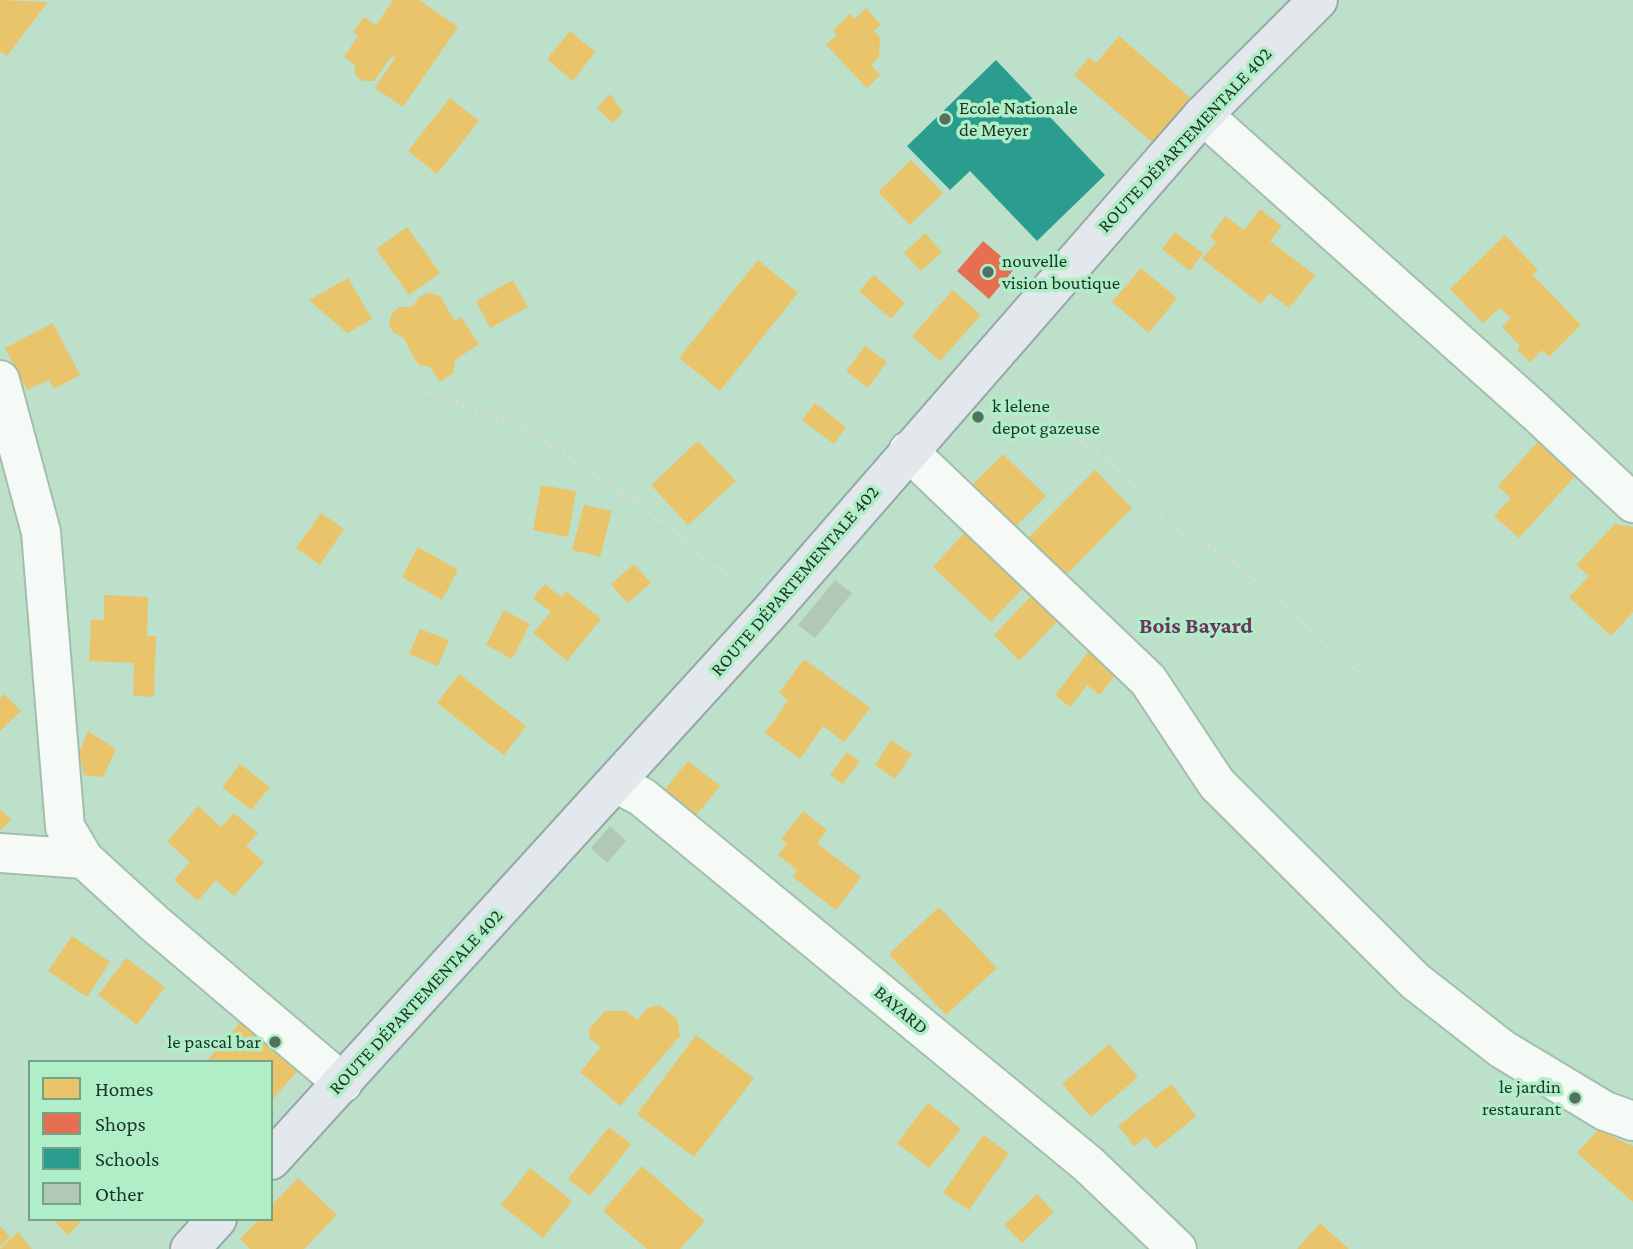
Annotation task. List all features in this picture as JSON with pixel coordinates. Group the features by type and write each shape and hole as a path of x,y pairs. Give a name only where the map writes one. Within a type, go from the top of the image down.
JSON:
{"main road":[{"name":"ROUTE DÉPARTEMENTALE 402","path":"273,1158 770,612 1203,115 1318,0"},
{"path":"190,1249 216,1221"}],"street":[{"path":"1203,115 1536,412 1633,503"},
{"path":"0,380 41,532 65,827 84,859 154,923 342,1083"},
{"path":"908,451 1149,680 1217,784 1415,981 1502,1049 1605,1111 1633,1121"},
{"name":"BAYARD","path":"616,783 642,797 1088,1164 1177,1249"},
{"path":"0,853 84,859"}],"path":[{"path":"981,367 1113,465 1166,523 1231,560 1368,680"},
{"path":"422,391 523,427 639,503 770,612"}],"building: Homes":[{"path":"0,0 48,2 7,56 0,51"},
{"path":"393,0 419,0 458,27 403,107 375,88 395,58 392,56 374,81 363,81 355,75 355,65 344,57 358,36 353,32 364,17 376,25"},
{"path":"866,8 881,25 874,31 880,37 879,57 871,65 880,75 867,88 826,45 837,35 833,30 850,14 855,19"},
{"path":"570,31 595,52 573,81 547,59"},
{"path":"1119,36 1192,99 1154,144 1074,75 1089,58 1096,63"},
{"path":"610,94 623,112 613,123 597,108"},
{"path":"450,98 479,121 437,174 408,151"},
{"path":"911,160 943,193 910,225 878,192"},
{"path":"1260,209 1282,226 1270,241 1315,275 1289,308 1269,293 1261,304 1202,259 1216,242 1210,237 1225,216 1244,230"},
{"path":"407,227 440,273 409,295 376,249"},
{"path":"1175,232 1203,253 1190,271 1162,249"},
{"path":"925,233 942,252 921,271 904,253"},
{"path":"1505,235 1538,270 1533,275 1581,325 1549,357 1542,350 1530,362 1517,350 1520,346 1502,327 1511,318 1500,308 1483,323 1450,289"},
{"path":"758,260 798,293 720,391 679,358"},
{"path":"1141,268 1177,298 1149,333 1112,302"},
{"path":"874,275 905,303 891,319 859,291"},
{"path":"348,278 372,319 347,333 309,300"},
{"path":"513,280 528,307 490,328 476,301"},
{"path":"953,290 981,315 940,361 912,336"},
{"path":"429,293 440,296 455,321 461,317 479,344 455,360 453,373 440,382 429,366 421,366 415,360 404,338 393,332 389,324 392,313 399,307 412,307 419,297"},
{"path":"53,323 80,375 54,389 49,380 27,390 5,348"},
{"path":"865,346 887,362 868,388 846,371"},
{"path":"815,403 846,427 834,444 802,420"},
{"path":"1541,438 1579,472 1519,538 1494,516 1511,498 1498,486"},
{"path":"698,441 736,481 688,525 651,485"},
{"path":"1003,454 1046,496 1016,526 973,484"},
{"path":"1095,470 1132,508 1064,577 1027,539"},
{"path":"541,485 576,491 568,537 533,530"},
{"path":"584,505 612,511 600,557 572,550"},
{"path":"321,513 344,529 320,565 296,548"},
{"path":"1615,524 1633,527 1633,612 1611,636 1569,597 1589,576 1576,565"},
{"path":"966,531 1024,587 991,622 933,567"},
{"path":"418,547 458,570 442,600 402,577"},
{"path":"634,564 651,583 627,603 611,584"},
{"path":"545,584 561,597 566,591 601,619 567,661 533,633 551,612 533,598"},
{"path":"1033,594 1059,620 1019,661 994,635"},
{"path":"104,595 148,597 147,636 156,636 154,697 133,696 134,663 89,661 91,620 104,620"},
{"path":"504,610 530,624 512,659 486,645"},
{"path":"420,629 449,640 438,666 409,654"},
{"path":"1091,648 1119,670 1100,695 1087,685 1070,707 1055,695"},
{"path":"804,659 870,708 844,742 823,726 800,759 765,733 788,701 779,693"},
{"path":"459,674 526,726 504,755 437,703"},
{"path":"4,694 21,711 0,731 0,698"},
{"path":"88,731 116,749 103,777 84,775 79,753"},
{"path":"891,740 912,754 895,779 875,765"},
{"path":"847,752 860,761 843,784 830,775"},
{"path":"688,761 720,786 694,818 662,793"},
{"path":"240,764 270,787 251,810 222,787"},
{"path":"198,806 221,827 234,813 258,833 246,846 264,862 234,896 216,880 198,901 174,880 190,862 167,842"},
{"path":"0,809 11,819 0,831"},
{"path":"803,811 827,830 817,843 861,877 836,910 793,877 797,870 778,855 787,844 781,839"},
{"path":"939,907 997,968 946,1015 889,954"},
{"path":"72,936 110,962 87,997 48,971"},
{"path":"126,958 165,987 137,1025 98,995"},
{"path":"659,1005 677,1019 680,1036 620,1106 580,1072 601,1047 590,1039 589,1029 605,1011 626,1011 637,1020 648,1008"},
{"path":"244,1018 301,1067 273,1099 273,1060 208,1060"},
{"path":"696,1035 754,1078 694,1157 637,1114"},
{"path":"1109,1044 1138,1077 1091,1117 1062,1084"},
{"path":"1171,1084 1196,1116 1156,1149 1146,1137 1134,1146 1118,1126"},
{"path":"928,1103 961,1129 929,1168 897,1143"},
{"path":"609,1127 631,1144 590,1196 568,1179"},
{"path":"1598,1130 1633,1146 1633,1202 1577,1153"},
{"path":"983,1135 1009,1153 969,1210 943,1193"},
{"path":"642,1166 705,1221 680,1249 647,1249 603,1211"},
{"path":"530,1168 572,1201 543,1238 501,1205"},
{"path":"298,1178 337,1215 304,1249 250,1249 240,1239 257,1221 273,1221 273,1204"},
{"path":"1037,1194 1054,1212 1022,1243 1004,1225"},
{"path":"54,1221 81,1221 68,1235"},
{"path":"1320,1223 1349,1249 1297,1249"},
{"path":"0,1226 10,1237 0,1247"},
{"path":"18,1232 32,1249 0,1249"}],"building: Shops":[{"path":"983,241 1015,268 989,299 957,271"}],"building: Schools":[{"path":"996,60 1105,175 1037,241 970,171 950,190 907,146"}],"building: Other":[{"path":"835,580 852,593 815,638 798,625"},
{"path":"610,826 626,841 607,863 591,848"}],"place":[{"name":"Ecole Nationale de Meyer","path":"945,119"},
{"name":"nouvelle vision boutique","path":"988,272"},
{"name":"k lelene depot gazeuse","path":"978,417"},
{"name":"le pascal bar","path":"275,1042"},
{"name":"le jardin restaurant","path":"1575,1098"}],"district":[{"name":"Bois Bayard","path":"1196,626"}]}
